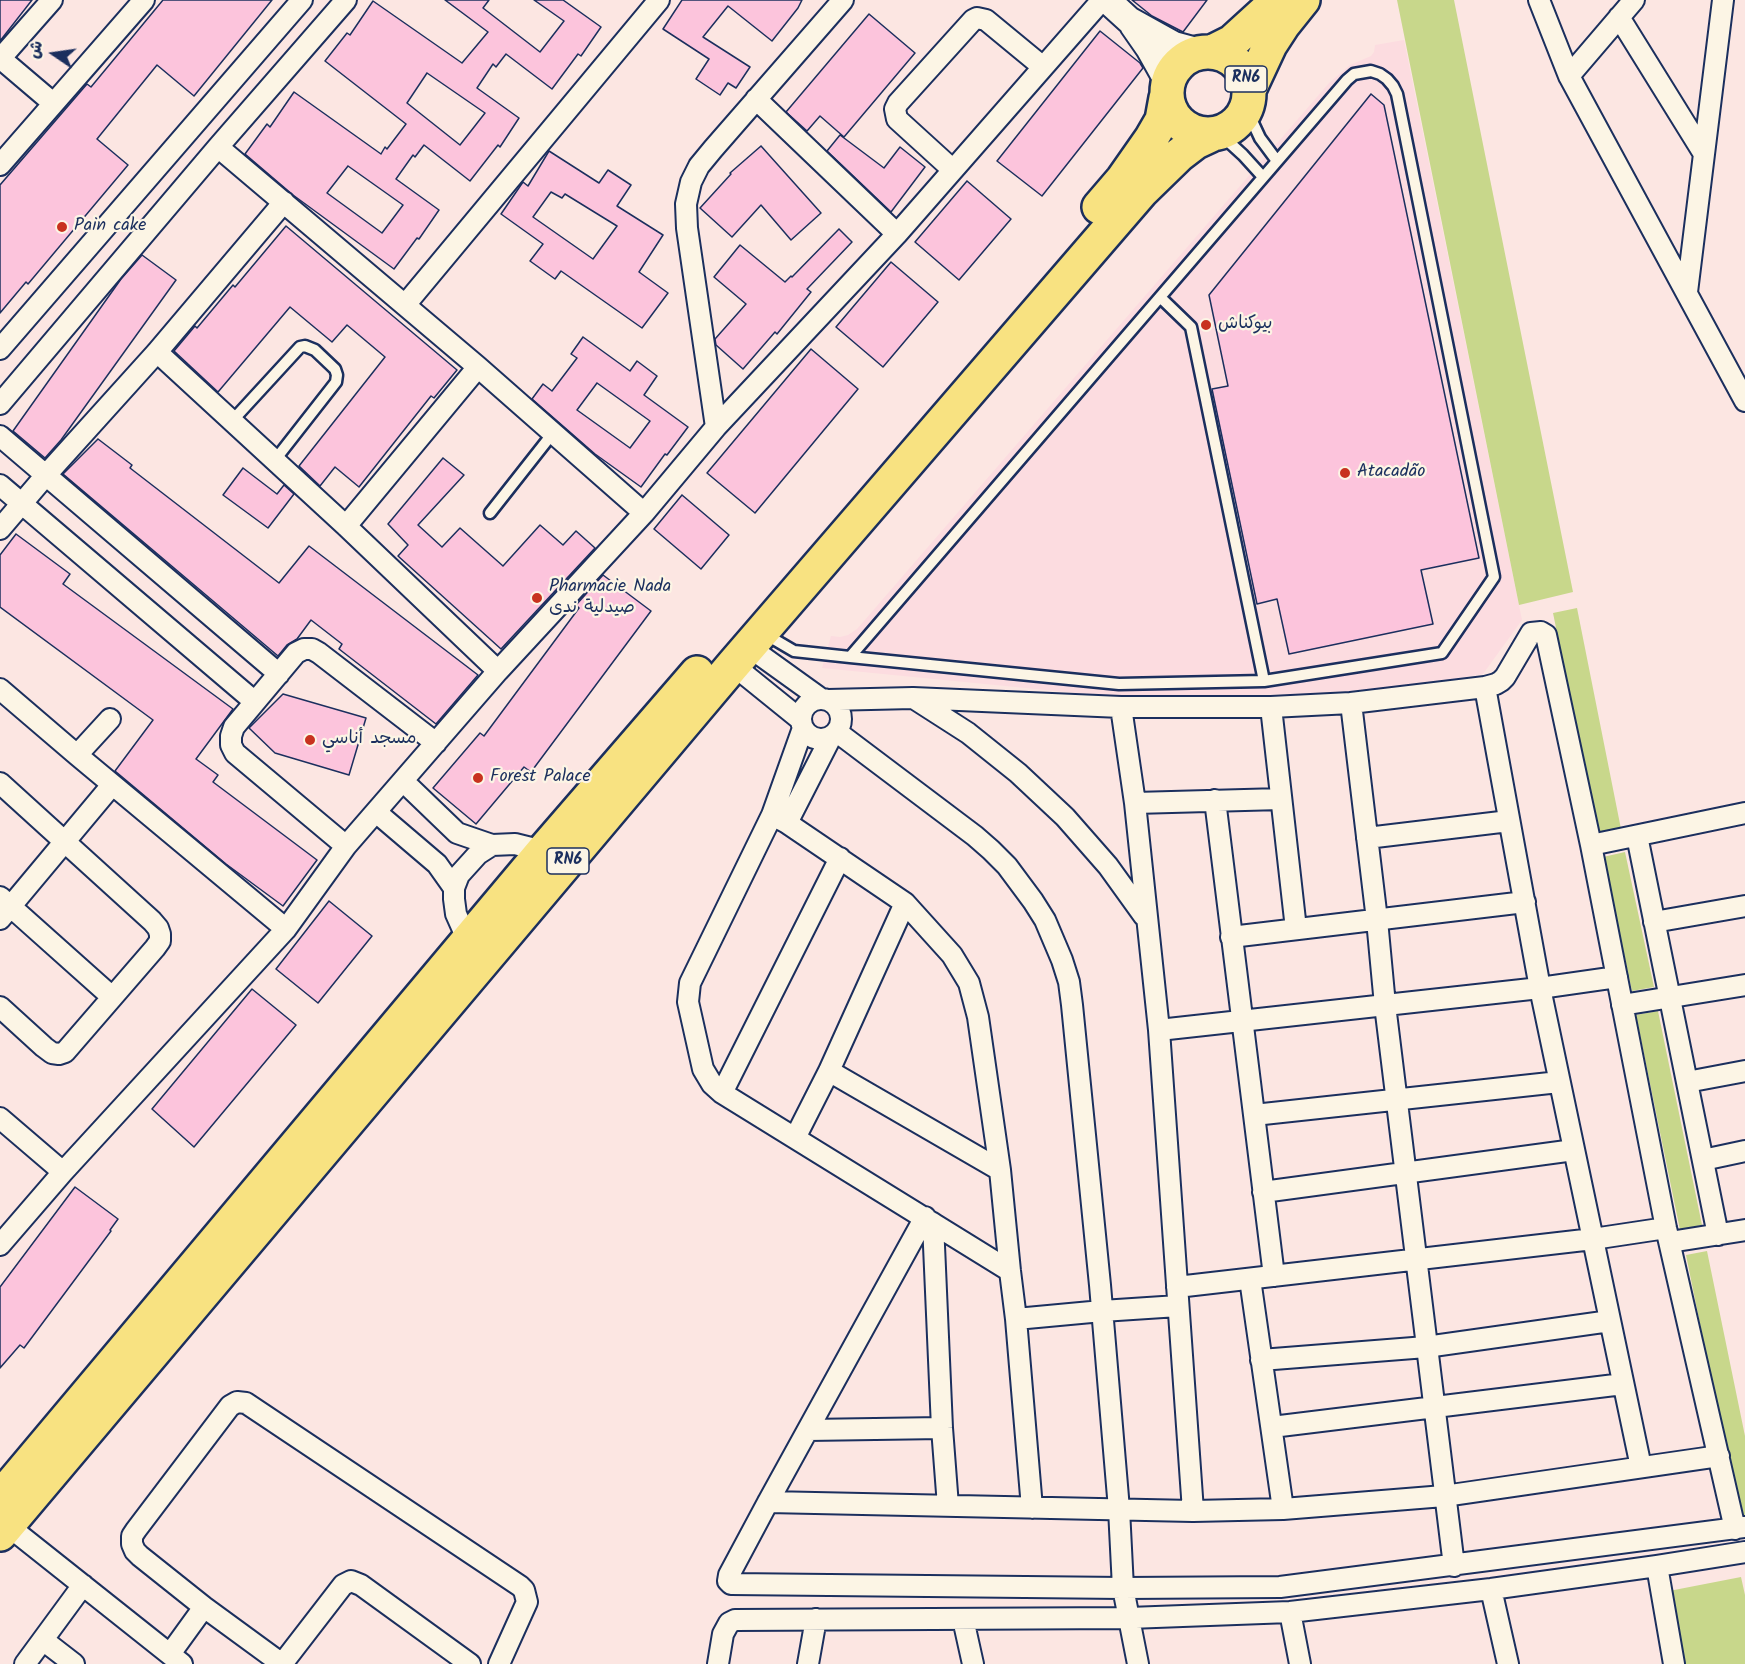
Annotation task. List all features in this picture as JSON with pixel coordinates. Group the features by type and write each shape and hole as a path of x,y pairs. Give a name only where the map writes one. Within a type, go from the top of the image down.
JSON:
{"highway":[{"name":"RN6","path":"2,1519 468,941 1123,179 1162,120 1171,74 1183,60 1232,42 1275,0"},
{"name":"RN6","path":"2,1519 1141,192 1179,155 1196,142 1231,128 1240,119 1270,45 1303,0"},
{"name":"RN6","path":"1206,52 1230,58 1238,64 1247,81 1248,99"},
{"path":"1167,90 1169,108 1181,125 1200,134 1215,134"}],"street":[{"path":"52,0 0,59 53,103"},
{"path":"0,165 144,0"},
{"path":"0,349 302,0"},
{"path":"0,404 346,0"},
{"path":"405,305 659,0"},
{"path":"716,427 687,228 687,204 691,182 699,166 843,0"},
{"path":"0,1245 63,1172 286,928 346,846 498,670 644,513 716,427 897,234 1102,0"},
{"path":"1107,0 1129,20 1149,48 1167,90"},
{"path":"1539,0 1569,76 1745,401"},
{"path":"1569,76 1634,0"},
{"path":"1687,292 1723,0"},
{"path":"1619,17 1704,154"},
{"path":"952,170 897,119 895,109 898,103 977,18 986,20 1043,67"},
{"path":"1129,20 1174,45 1206,52"},
{"path":"756,99 897,234"},
{"path":"218,147 478,367 644,513"},
{"path":"0,529 46,474 157,352 284,202"},
{"path":"157,352 498,670"},
{"path":"346,526 478,367"},
{"path":"0,436 279,674"},
{"path":"0,485 255,702"},
{"path":"780,819 802,724 802,712 812,701 913,698 1121,707 1271,707 1351,703 1485,687 1505,677 1531,633 1541,632 1546,635 1591,845 1668,1235 1719,1456 1740,1528 1280,1587 1124,1588 731,1584 728,1581 729,1575 768,1502 929,1220"},
{"path":"748,648 824,699 834,703 842,717 841,725 780,819 694,972 688,994 690,1014 703,1069 712,1084 722,1093 1010,1271"},
{"path":"748,648 808,734 823,739 834,734"},
{"path":"346,846 235,753 231,745 234,727 296,653 304,649 319,653 436,743"},
{"path":"1485,687 1540,988 1641,1467"},
{"path":"0,689 112,785 286,928"},
{"path":"913,698 968,733 1026,780 1065,817 1108,866 1146,918"},
{"path":"1351,703 1396,1100 1454,1566"},
{"path":"1121,707 1159,1030 1193,1511"},
{"path":"1271,707 1296,929"},
{"path":"77,755 110,719"},
{"path":"834,734 992,850 1034,901 1054,940 1069,982 1102,1311 1124,1588 1138,1664"},
{"path":"403,781 457,832 492,845 515,844 543,852"},
{"path":"0,783 152,921 160,934 160,941 155,948 65,1052 52,1053 0,1007"},
{"path":"112,785 65,841 4,907 112,997"},
{"path":"1134,803 1281,799"},
{"path":"1215,800 1274,1276"},
{"path":"376,812 437,864 454,888"},
{"path":"1591,845 1745,813"},
{"path":"780,819 906,903 952,955 969,983 978,1017 1000,1170 1016,1319 1032,1508"},
{"path":"1367,838 1509,821"},
{"path":"1637,836 1718,1235"},
{"path":"468,941 456,914 454,888 459,875 465,868 478,854 492,845"},
{"path":"722,1093 840,858"},
{"path":"795,1138 829,1071 906,903"},
{"path":"1232,937 1525,903"},
{"path":"1654,922 1745,906"},
{"path":"1159,1030 1540,988 1617,977"},
{"path":"1622,1005 1745,986"},
{"path":"829,1071 1000,1170"},
{"path":"1687,1082 1745,1071"},
{"path":"1254,1115 1560,1082"},
{"path":"1,1121 63,1172"},
{"path":"1263,1192 1574,1150"},
{"path":"1703,1160 1745,1151"},
{"path":"929,1220 948,1506"},
{"path":"1016,1319 1102,1311 1250,1279 1274,1276 1593,1239 1718,1235 1745,1230"},
{"path":"1250,1279 1283,1509"},
{"path":"1262,1360 1426,1347 1610,1321"},
{"path":"1272,1427 1623,1384"},
{"path":"470,1664 361,1585 351,1581 343,1586 282,1664 135,1551 132,1536 230,1406 242,1401 524,1590 527,1602 499,1664"},
{"path":"808,1431 942,1428"},
{"path":"768,1502 1193,1511 1283,1509 1444,1496 1719,1456"},
{"path":"2,1519 176,1659 204,1606"},
{"path":"718,1664 723,1634 729,1623 735,1620 1129,1618 1290,1612 1491,1589 1745,1552"},
{"path":"1657,1566 1674,1664"},
{"path":"25,1664 83,1585"},
{"path":"1491,1589 1508,1664"},
{"path":"1290,1612 1300,1664"},
{"path":"808,1664 816,1619"},
{"path":"963,1619 973,1664"},
{"path":"43,1640 74,1664"}],"lane":[{"path":"748,648 1119,684 1264,681 1442,653 1494,577 1399,106 1393,86 1387,79 1371,71 1354,74 1347,80 850,657"},
{"path":"1248,99 1260,138 1277,161"},
{"path":"1215,134 1243,155 1263,177"},
{"path":"1160,297 1191,327 1264,681"},
{"path":"232,421 300,347 305,346 315,350 335,369 336,382 275,460"},
{"path":"490,513 553,433"}],"shaded area":[{"path":"1404,40 1522,620 1483,674 1353,696 1329,697 1301,694 1117,697 822,668 831,636 848,635 857,629 1329,83 1350,65 1371,56 1375,45"}],"green space":[{"path":"1397,0 1454,0 1573,592 1519,605"},
{"path":"1577,608 1621,829 1598,834 1553,613"},
{"path":"1625,852 1654,987 1632,991 1603,857"},
{"path":"1658,1011 1702,1225 1680,1230 1636,1015"},
{"path":"1707,1251 1745,1436 1745,1520 1740,1521 1686,1255"},
{"path":"1741,1577 1745,1595 1745,1664 1682,1664 1669,1591"}],"building":[{"path":"0,0 32,0 0,41"},
{"path":"163,0 272,0 194,96 157,65 97,139 128,165 28,284 26,282 0,313 0,185 87,84 91,87"},
{"path":"445,0 489,0 483,8 540,52 564,21 534,0 563,0 601,27 581,56 578,54 552,89 506,54 496,67 493,64 477,88 519,118 500,147 498,145 470,181 424,145 415,157 413,155 396,179 439,210 394,269 293,195 245,154 267,124 270,127 294,92 381,154 385,147 387,149 406,124 325,61 347,33 350,35 373,1 462,63 488,32","holes":["427,73 485,113 460,145 407,103","348,166 403,205 382,233 327,193"]},
{"path":"682,0 802,0 772,41 728,6 703,37 750,67 736,88 728,83 720,95 696,79 709,59 663,29"},
{"path":"1132,0 1207,0 1183,32 1152,16"},
{"path":"869,14 915,53 844,137 820,116 807,131 786,112"},
{"path":"1100,31 1140,63 1143,68 1042,196 997,161"},
{"name":"Atacadão","path":"1371,94 1384,105 1479,558 1421,570 1433,624 1289,654 1277,599 1257,604 1212,389 1228,386 1209,295"},
{"path":"840,135 884,168 900,147 925,167 891,212 827,151"},
{"path":"761,146 821,213 791,240 761,205 732,237 700,208 730,173"},
{"path":"549,151 599,183 608,170 631,185 617,206 663,235 639,272 668,293 642,328 561,271 555,279 530,261 543,244 501,214 523,182 528,186","holes":["551,192 562,198 565,194 617,226 593,259 533,217"]},
{"path":"967,181 1011,219 959,280 915,242"},
{"path":"286,226 457,370 434,398 431,396 359,487 335,467 320,486 299,466 385,357 347,325 332,342 290,307 218,392 174,351 195,326 197,328 233,285 235,287"},
{"path":"839,229 852,242 807,289 811,292 777,334 775,332 743,369 716,345 715,339 746,304 714,277 740,245 785,282"},
{"path":"142,255 176,280 61,440 45,458 13,431 121,279"},
{"path":"891,262 938,302 883,367 836,327"},
{"path":"583,337 630,371 637,361 657,376 644,395 688,427 641,487 595,454 532,399 543,384 552,391 577,358 571,354","holes":["597,383 650,421 630,448 577,410"]},
{"path":"811,349 858,389 755,513 707,473"},
{"path":"98,439 132,465 130,468 279,583 309,546 478,675 436,724 339,649 342,644 311,620 297,639 287,645 278,656 63,474"},
{"path":"443,458 464,475 418,525 442,547 460,528 503,566 540,525 563,545 576,531 595,548 501,649 398,556 408,545 388,524"},
{"path":"243,468 277,494 284,485 294,494 268,528 223,495"},
{"path":"682,495 729,535 701,569 654,529"},
{"path":"16,534 70,574 63,584 233,709 196,759 218,775 213,782 317,860 283,906 226,864 115,771 153,720 0,607 0,555"},
{"path":"603,575 651,611 531,772 524,767 476,824 433,788 480,733 484,736 579,608 576,605"},
{"name":"مسجد أناسي","path":"283,694 366,718 349,775 275,753 249,728"},
{"path":"329,901 372,936 318,1003 276,969"},
{"path":"252,989 296,1025 194,1147 152,1109"},
{"path":"75,1187 118,1219 24,1348 20,1345 0,1368 0,1287"}],"place":[{"name":"Pain cake","path":"62,227"},
{"name":"بيوكناش","path":"1206,325"},
{"name":"Atacadão","path":"1345,473"},
{"name":"Pharmacie Nada صيدلية ندى","path":"537,598"},
{"name":"مسجد أناسي","path":"310,740"},
{"name":"Forest Palace","path":"478,778"}]}
